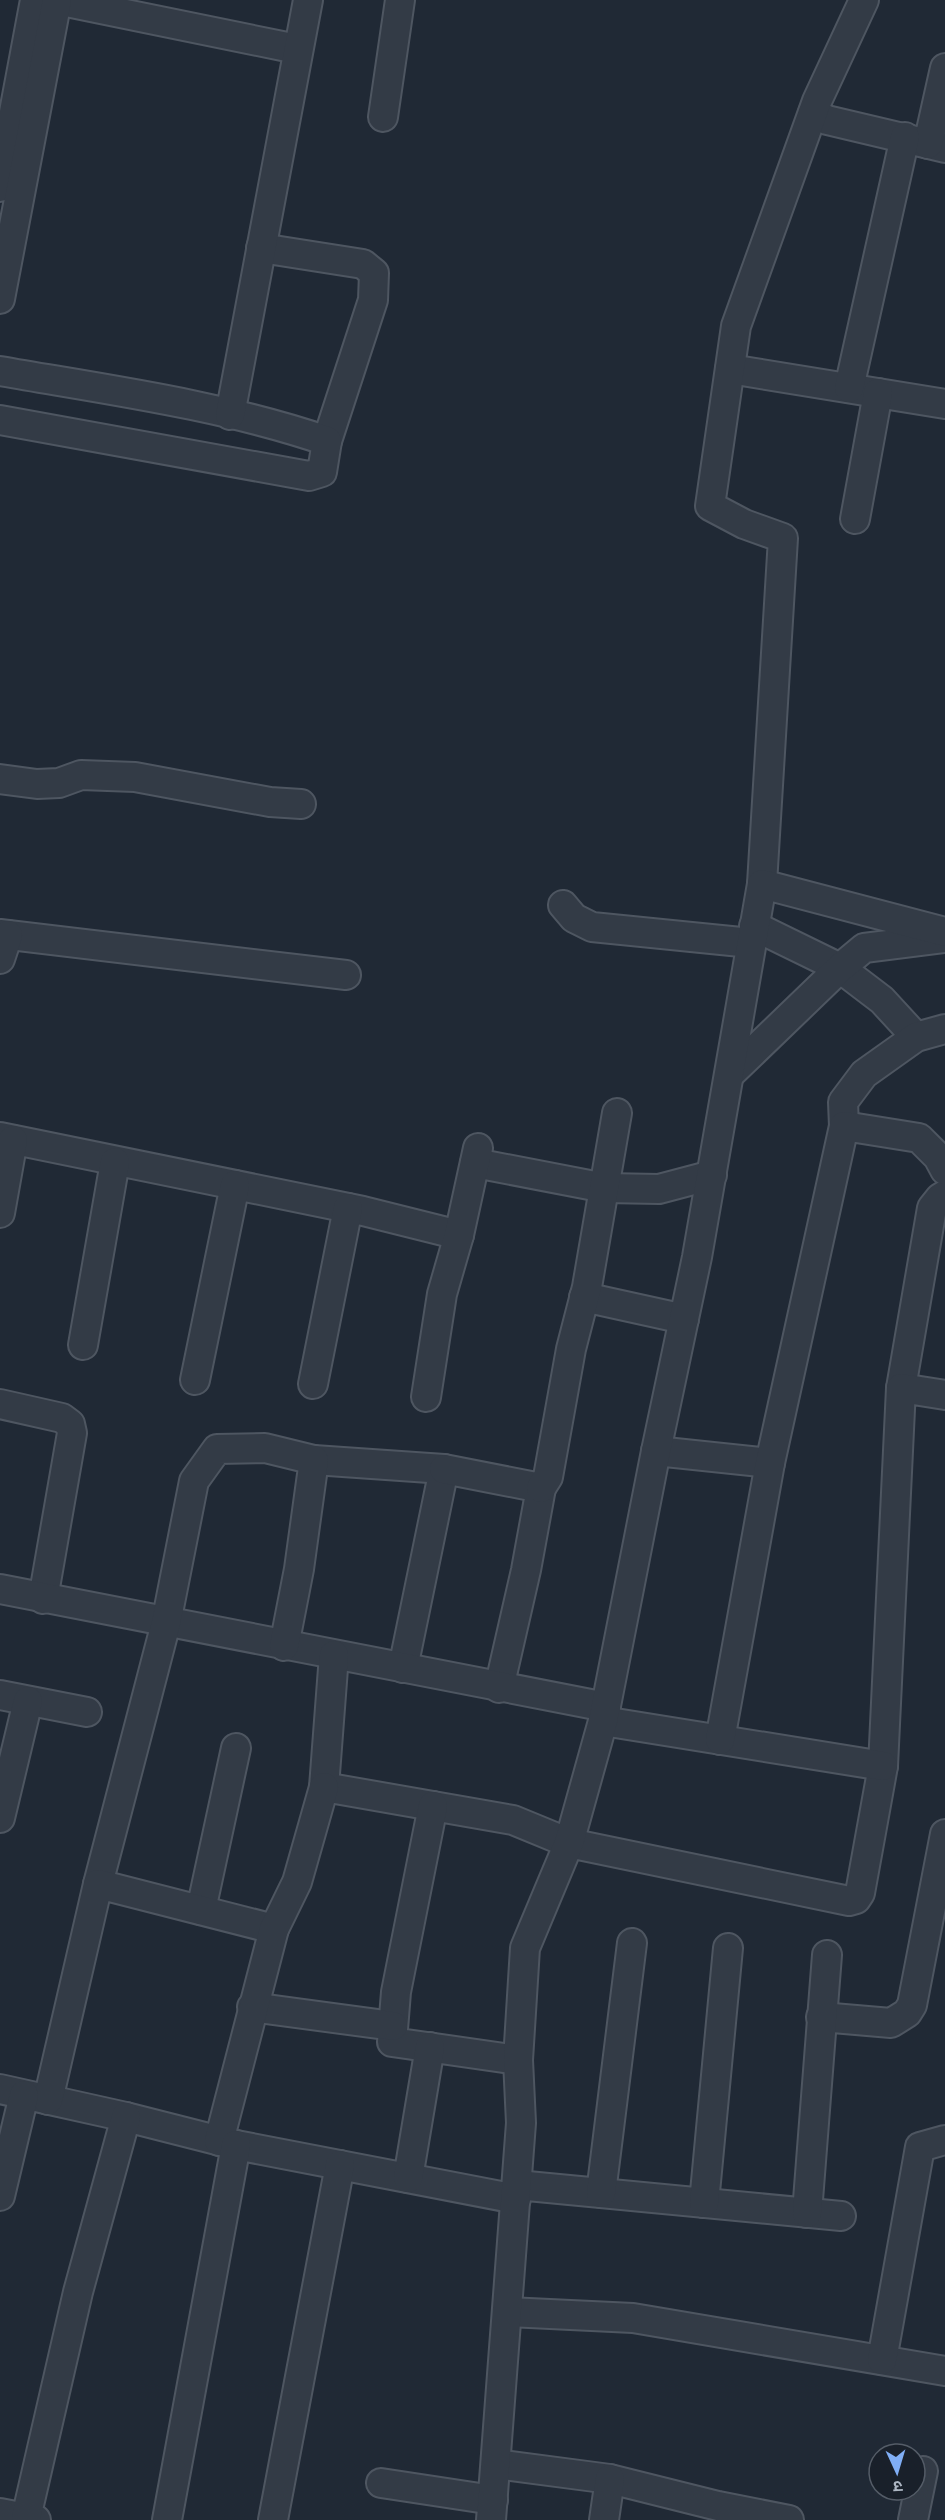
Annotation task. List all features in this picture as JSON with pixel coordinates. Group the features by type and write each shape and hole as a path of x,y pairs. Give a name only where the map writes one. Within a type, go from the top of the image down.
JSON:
{"street":[{"path":"0,187 35,0"},
{"path":"0,300 57,0 297,49"},
{"path":"230,415 308,0"},
{"path":"383,117 400,0"},
{"path":"381,2483 492,2510 521,2122 518,2060 525,1948 569,1843 604,1714 712,1175 762,884 783,538 744,524 710,506 736,326 813,113 864,0"},
{"path":"849,388 926,143 945,68"},
{"path":"813,113 827,120 926,143"},
{"path":"0,420 309,476 322,472 327,441 373,300 374,273 363,264 261,248"},
{"path":"730,369 945,404"},
{"path":"0,371 230,415 286,427 327,441"},
{"path":"855,519 878,393"},
{"path":"0,779 37,784 59,783 81,775 135,777 270,802 302,804"},
{"path":"762,884 945,932"},
{"path":"563,905 574,918 592,927 753,934 840,968 882,1000 916,1037"},
{"path":"730,1074 840,968 864,948 945,939"},
{"path":"2,943 346,975"},
{"path":"720,1740 770,1463 844,1126 843,1102 864,1074 916,1037 945,1029"},
{"path":"499,1688 526,1570 540,1488 548,1478 618,1113"},
{"path":"844,1126 919,1138 938,1157 945,1170"},
{"path":"0,1213 6,1139 348,1208 459,1235"},
{"path":"426,1397 442,1294 459,1235 476,1155 605,1188 659,1189 712,1175"},
{"path":"83,1345 115,1162"},
{"path":"195,1380 235,1185"},
{"path":"324,1787 513,1820 569,1843 849,1901 856,1899 860,1893 883,1766 901,1388 933,1208 945,1195"},
{"path":"313,1384 348,1208"},
{"path":"584,1297 684,1319"},
{"path":"901,1388 945,1395"},
{"path":"0,1404 62,1418 70,1424 72,1433 44,1599"},
{"path":"0,2196 24,2095 98,1884 166,1623 194,1481 218,1449 265,1448 314,1460 444,1469 540,1488"},
{"path":"656,1451 770,1463"},
{"path":"284,1646 299,1569 314,1460"},
{"path":"403,1668 444,1469"},
{"path":"0,1589 499,1688 720,1740 883,1766"},
{"path":"167,2520 227,2143 252,2007 274,1929 297,1882 324,1787 334,1655"},
{"path":"0,1695 87,1712"},
{"path":"0,1818 28,1701"},
{"path":"201,1910 236,1748"},
{"path":"433,1806 396,1992 392,2042 518,2060"},
{"path":"821,2017 891,2023 907,2013 912,2005 936,1915 945,1834"},
{"path":"98,1884 274,1929"},
{"path":"601,2193 632,1943"},
{"path":"704,2202 728,1948"},
{"path":"807,2212 827,1955"},
{"path":"252,2007 393,2026"},
{"path":"408,2178 430,2047"},
{"path":"24,2095 126,2117 227,2143 408,2178 516,2192 601,2193 842,2216"},
{"path":"21,2517 78,2292 126,2117"},
{"path":"882,2361 920,2147 945,2140"},
{"path":"273,2520 340,2165"},
{"path":"508,2312 633,2318 945,2371"},
{"path":"496,2464 610,2479 717,2513 789,2520"},
{"path":"604,2520 610,2479"},
{"path":"913,2520 917,2502"}]}
